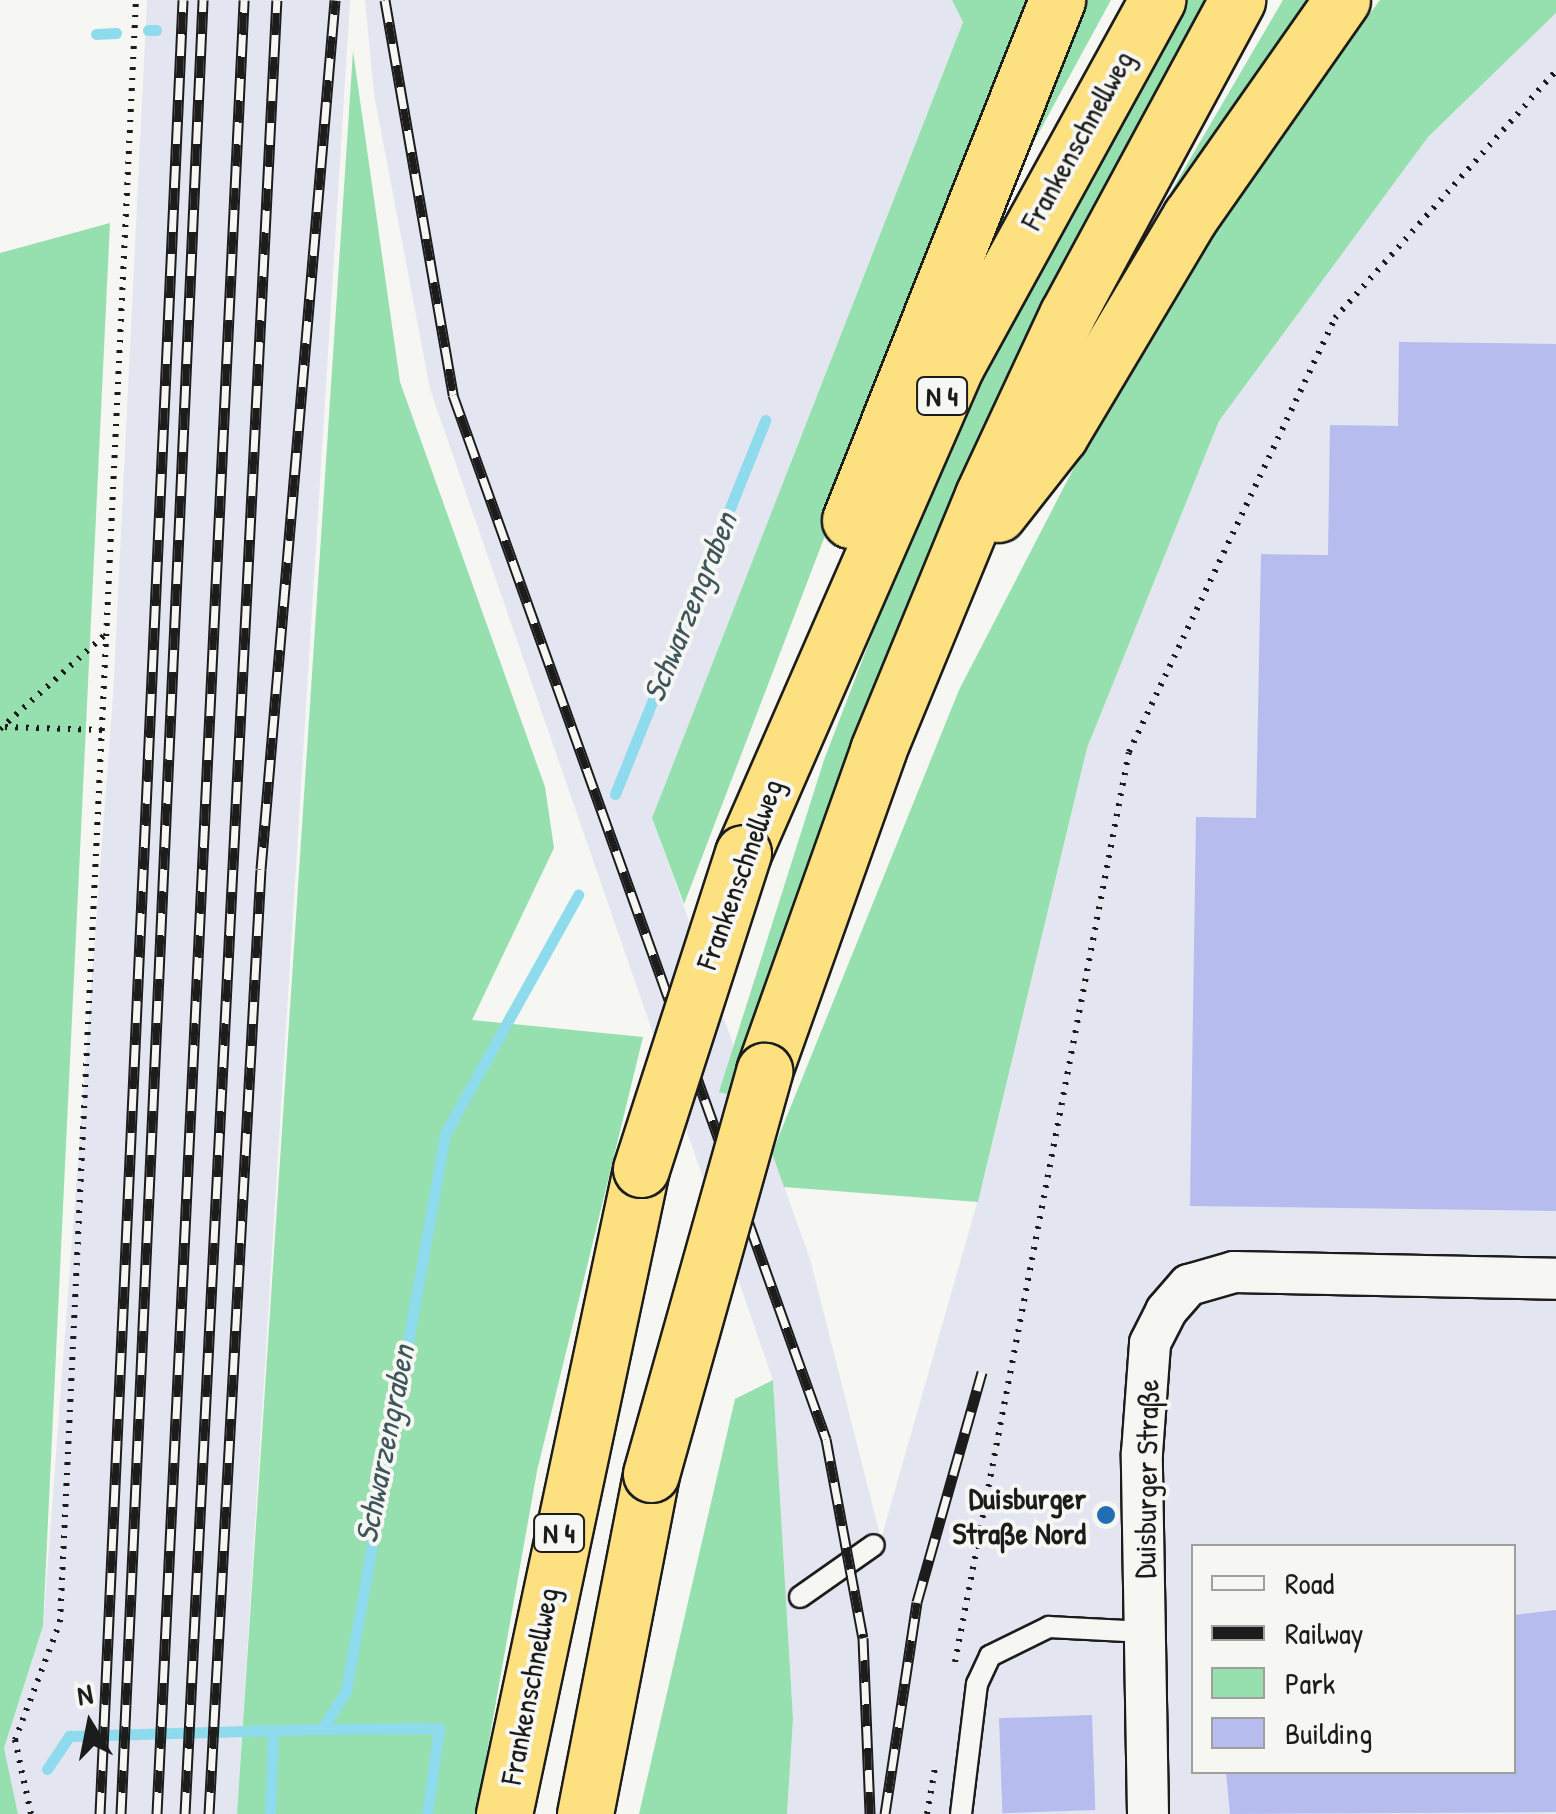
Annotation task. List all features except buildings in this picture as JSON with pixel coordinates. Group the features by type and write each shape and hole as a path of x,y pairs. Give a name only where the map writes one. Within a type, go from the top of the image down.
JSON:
{"highway":[{"path":"766,790 789,686 844,536 1056,0"},
{"name":"Frankenschnellweg","path":"504,1814 619,1253 743,853 766,790 971,336 1157,0"},
{"name":"N 4","path":"944,584 1068,314 1237,0"},
{"path":"585,1814 651,1474 764,1071 944,584 1060,435 1190,217 1342,0"}],"street":[{"name":"Duisburger Straße","path":"1148,1814 1144,1632 1150,1343 1189,1285 1234,1272 1556,1280"}],"lane":[{"path":"800,1597 874,1545"},
{"path":"962,1814 977,1684 990,1656 1048,1627 1144,1632"}],"path":[{"path":"31,1814 16,1740 60,1622 136,0"},
{"path":"953,1670 1129,752 1334,318 1556,71"},
{"path":"2,728 108,632"},
{"path":"2,728 104,730"},
{"path":"927,1814 939,1747"}],"shaded area":[{"path":"147,0 350,0 237,1814 18,1814 4,1748 43,1626 113,697"},
{"path":"365,0 952,0 963,21 652,818 810,1259 881,1539 984,1179 1087,748 1219,421 1428,137 1556,13 1556,1814 787,1814 793,1719 773,1380 430,389 374,94"}],"green space":[{"path":"952,0 1030,0 684,904 652,818 963,22"},
{"path":"1071,0 1111,0 1000,204"},
{"path":"1184,0 1214,0 734,1096 719,1092 824,760 877,622 993,355"},
{"path":"1283,0 1322,0 1163,231 1155,219"},
{"path":"1380,0 1556,0 1556,13 1428,137 1219,421 1087,748 978,1202 784,1187 772,1153 959,690 1080,456 1241,186"},
{"path":"353,51 400,382 545,787 554,848 472,1020 643,1037 537,1471 476,1814 237,1814"},
{"path":"110,223 43,1626 4,1748 18,1814 0,1814 0,253"},
{"path":"773,1380 793,1719 787,1814 639,1814 735,1399"}],"waterway":[{"path":"148,30 156,30"},
{"path":"96,34 116,33"},
{"name":"Schwarzengraben","path":"615,794 765,420"},
{"name":"Schwarzengraben","path":"47,1769 69,1736 322,1729 346,1691 445,1134 578,895"},
{"path":"322,1729 439,1728 427,1814"},
{"path":"270,1814 273,1733"}],"railway":[{"path":"100,1814 183,0"},
{"path":"121,1814 203,0"},
{"path":"157,1814 244,0"},
{"path":"185,1814 277,0"},
{"path":"209,1814 261,869 335,0"},
{"path":"385,0 453,395 826,1439 863,1638 870,1814"},
{"path":"885,1814 917,1602 982,1372"}],"place":[{"name":"Duisburger Straße Nord","path":"1106,1515"}]}
